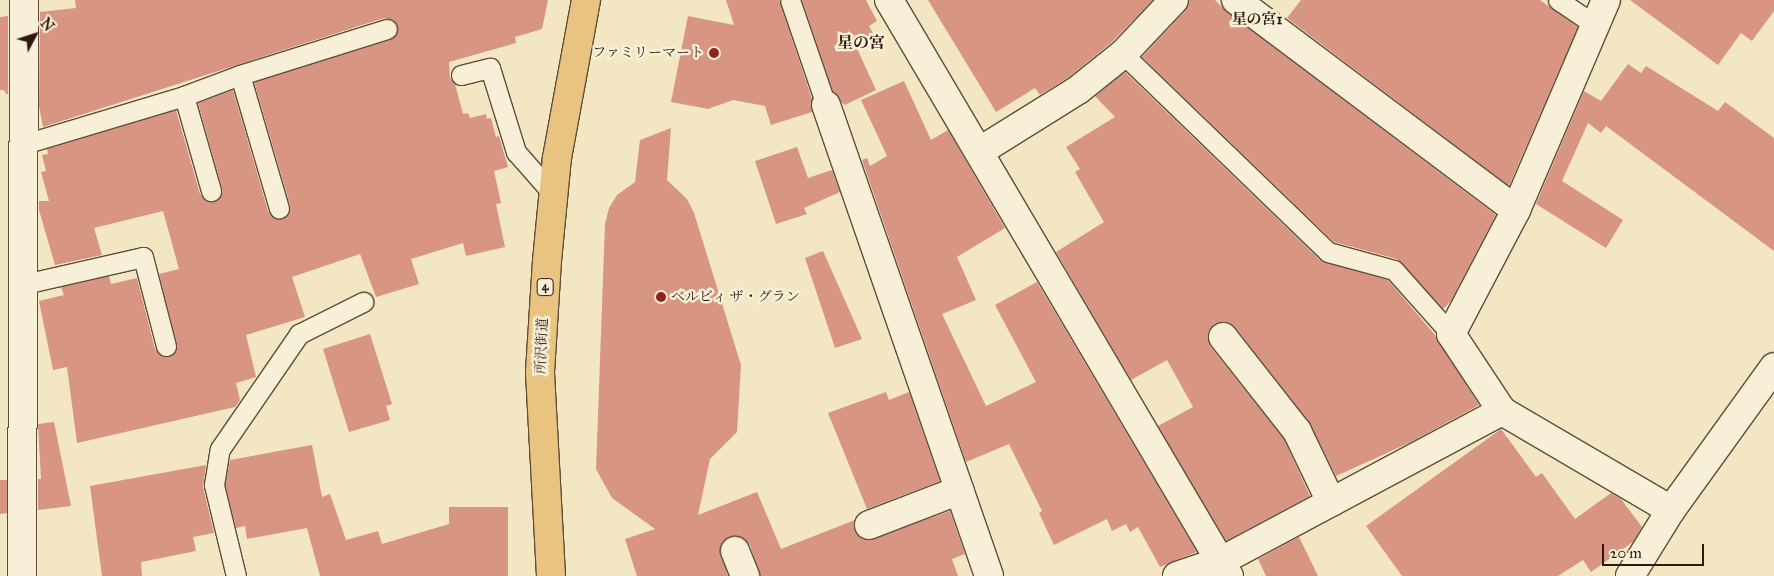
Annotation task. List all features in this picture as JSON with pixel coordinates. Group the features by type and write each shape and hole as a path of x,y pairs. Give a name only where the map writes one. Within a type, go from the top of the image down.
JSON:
{"main road":[{"name":"所沢街道","path":"551,576 540,372 553,194 586,0"}],"street":[{"path":"889,0 1225,568"},
{"path":"980,151 1078,90 1123,54 1174,0"},
{"path":"1236,0 1516,210"},
{"path":"1606,0 1516,210 1451,334 1502,411 1671,510"},
{"path":"22,576 21,144 32,3"},
{"path":"826,105 989,576"},
{"path":"1223,337 1297,431 1331,502"},
{"path":"1630,576 1671,510 1774,367"},
{"path":"1177,576 1225,568 1331,502 1502,411"},
{"path":"869,525 960,490"}],"lane":[{"path":"790,0 826,105"},
{"path":"1558,0 1596,25"},
{"path":"21,144 184,96 240,75 387,30"},
{"path":"1123,54 1328,252 1394,270 1451,334"},
{"path":"462,75 490,68 516,152 553,194"},
{"path":"240,75 280,208"},
{"path":"184,96 211,191"},
{"path":"20,285 143,257 166,346"},
{"path":"236,576 214,485 220,449 299,334 363,302"}],"building":[{"path":"75,0 548,0 542,29 515,37 516,43 449,62 450,78 455,84 463,114 468,113 470,118 486,114 487,119 491,118 496,137 499,136 508,167 494,171 501,203 496,204 505,247 466,256 463,243 411,259 419,284 376,297 360,254 292,277 305,317 246,335 256,377 236,383 240,400 235,407 77,443 67,367 53,370 39,301 64,295 61,287 109,276 111,284 137,278 155,349 163,357 168,357 174,354 177,344 159,274 179,269 163,211 94,228 102,255 55,265 39,210 39,201 49,201 41,172 46,171 42,155 48,154 47,149 176,110 200,194 208,202 215,202 222,194 222,188 198,103 233,90 268,211 276,219 283,219 290,211 290,205 254,82 390,40 398,31 394,20 384,18 43,127 39,106 40,12 76,8"},
{"path":"726,0 779,0 812,99 812,112 771,125 765,106 733,100 708,109 671,102 688,16 734,25"},
{"path":"802,0 866,0 877,21 869,26 874,35 855,44 876,90 845,105 841,102 833,92"},
{"path":"928,0 1153,0 1112,42 1069,77 1040,95 1035,88 996,112"},
{"path":"1189,0 1215,0 1227,12 1496,215 1451,301 1443,309 1397,259 1334,242 1142,57 1185,11"},
{"path":"1301,0 1540,0 1578,27 1509,186 1287,18"},
{"path":"1630,0 1774,0 1774,11 1752,41 1741,33 1718,65"},
{"path":"8,16 8,94 6,94 4,90 0,90 0,17"},
{"path":"1628,64 1641,73 1646,66 1718,111 1725,102 1774,138 1774,251 1606,126 1601,133 1588,123 1562,181 1623,220 1606,248 1536,204 1584,91 1601,101"},
{"path":"1125,72 1320,260 1388,280 1435,335 1479,405 1411,442 1336,476 1309,422 1235,327 1228,322 1214,324 1208,332 1210,346 1284,439 1310,496 1226,541 1158,426 1193,407 1167,360 1131,380 1056,252 1104,222 1075,172 1080,169 1066,147 1115,117 1095,96"},
{"path":"904,81 931,140 948,130 1005,228 957,257 976,300 942,314 986,406 1036,382 995,305 1037,282 1197,552 1160,567 1138,527 1130,532 1126,524 1112,531 1107,519 1054,545 1039,513 1042,511 1009,444 966,462 862,160 867,158 870,166 887,156 861,100"},
{"name":"ベルビィ ザ・グラン","path":"671,128 667,180 687,199 694,213 741,365 737,432 710,459 698,515 757,492 781,549 855,520 855,531 867,540 950,511 965,554 952,559 958,576 760,576 750,545 737,536 723,541 720,548 728,576 637,576 625,539 655,529 612,498 596,469 605,224 609,208 617,195 635,182 640,140"},
{"path":"797,147 808,178 832,170 840,192 804,208 807,214 776,224 755,161"},
{"path":"823,251 862,339 835,348 805,258"},
{"path":"370,334 392,404 386,406 390,420 349,432 323,349"},
{"path":"886,392 889,400 909,392 940,481 867,509 828,413"},
{"path":"54,422 71,506 38,510 38,479 41,479 38,424"},
{"path":"1501,429 1536,477 1542,473 1575,519 1611,493 1621,499 1642,527 1634,541 1591,572 1583,560 1558,576 1402,576 1366,526"},
{"path":"312,445 322,497 330,494 346,540 378,531 382,544 449,524 449,507 508,507 508,576 320,576 307,528 247,539 245,526 236,528 225,485 230,460"},
{"path":"206,465 203,487 214,533 193,537 196,551 141,562 142,576 102,576 90,486"},
{"path":"0,480 7,480 7,513 0,514"},
{"path":"1299,537 1318,576 1266,576 1258,559"}],"place":[{"name":"ファミリーマート","path":"714,53"},
{"name":"ベルビィ ザ・グラン","path":"661,297"}],"district":[{"name":"星の宮1","path":"1257,20"},
{"name":"星の宮","path":"861,43"}]}
